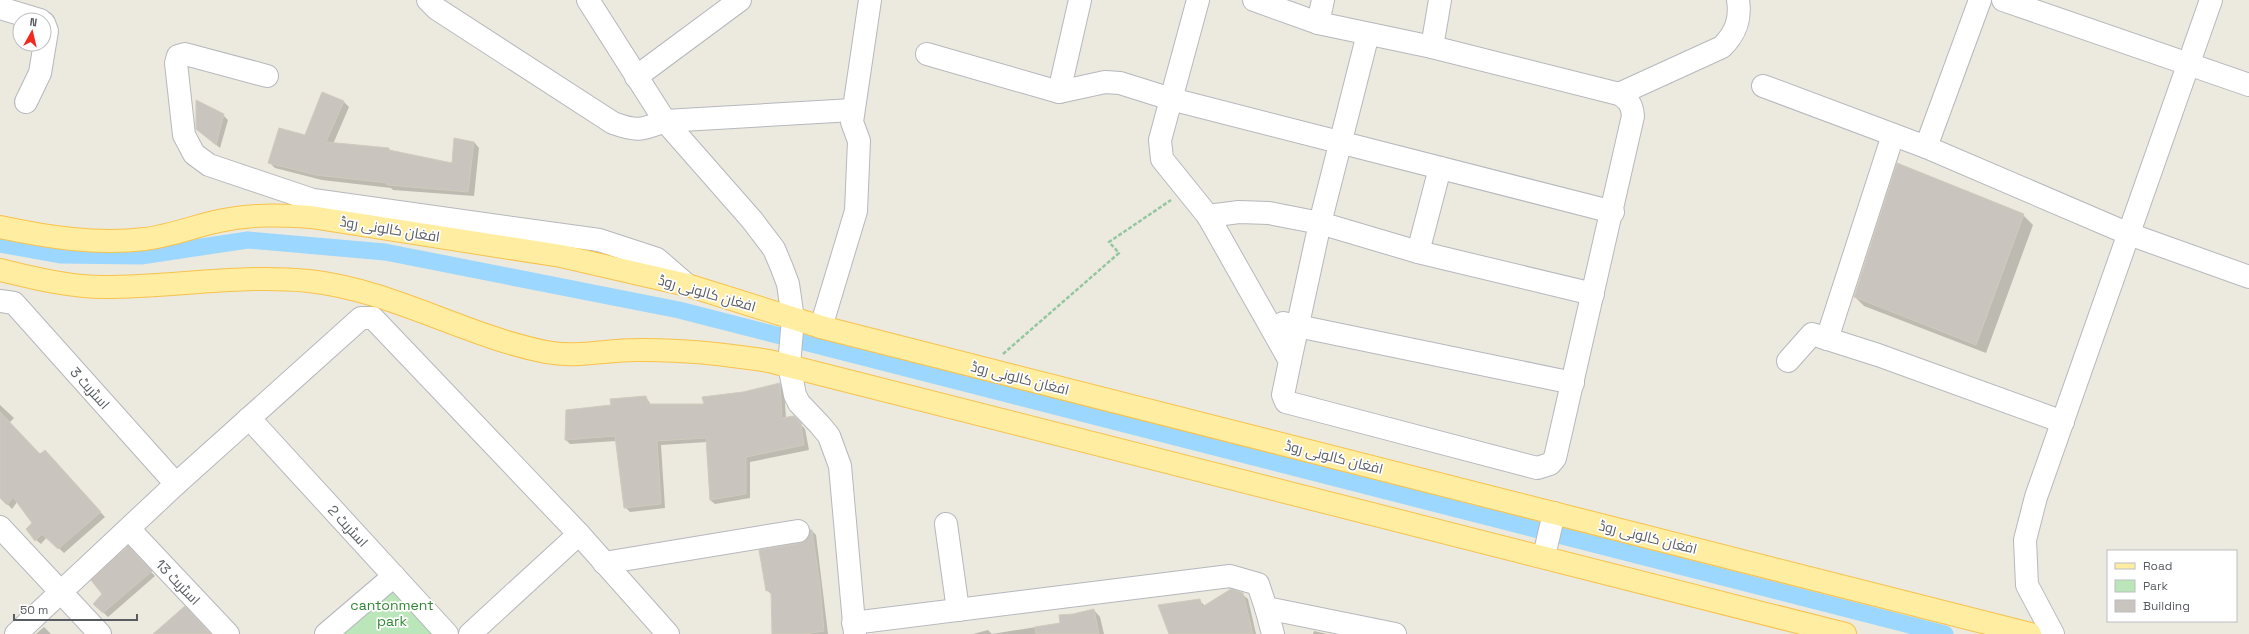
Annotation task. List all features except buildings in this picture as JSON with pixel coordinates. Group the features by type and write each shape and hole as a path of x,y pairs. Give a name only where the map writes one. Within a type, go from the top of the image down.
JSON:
{"main road":[{"name":"افغان کالونی روڈ","path":"0,227 36,234 110,242 146,239 250,216 310,217 561,256 687,285 793,324 821,327 2030,634"},
{"path":"0,270 60,283 103,287 262,279 311,282 347,287 374,295 472,330 548,352 585,354 634,350 678,350 742,357 789,358 1844,634"}],"street":[{"path":"428,0 437,9 613,123 630,129 641,130 665,121 853,110"},
{"path":"588,0 665,121 752,220 774,249 788,284 793,324 789,358 797,399 829,436 840,466 854,629 958,610 1230,576 1258,584 1273,634"},
{"path":"636,77 740,0"},
{"path":"821,327 856,211 859,140 852,122 870,0"},
{"path":"1059,92 1080,0"},
{"path":"1198,0 1160,140 1162,159 1208,216 1290,361"},
{"path":"1254,0 1318,23 1432,47 1619,94 1626,98 1632,106 1633,116 1613,212 1592,294 1555,458 1550,464 1537,468 1286,402 1283,396 1320,223 1368,34"},
{"path":"1318,23 1323,0"},
{"path":"1432,47 1440,0"},
{"path":"1619,94 1722,47 1733,36 1740,14 1738,0"},
{"path":"1926,147 1980,0"},
{"path":"2002,0 2189,63 2249,85"},
{"path":"2053,634 2027,584 2024,540 2036,498 2211,0"},
{"path":"0,8 13,12"},
{"path":"26,102 40,73 44,52"},
{"path":"267,76 185,54 178,56 176,63 184,135 194,154 209,164 313,200 599,240 657,259 687,285"},
{"path":"927,54 1059,92 1105,82 1120,83 1171,99 1613,212"},
{"path":"1763,86 1926,147 2129,234 2249,277"},
{"path":"1827,339 1892,135"},
{"path":"1418,252 1440,168"},
{"path":"1208,216 1239,212 1269,213 1320,223 1418,252 1592,294"},
{"name":"اسٹریٹ 3","path":"0,301 14,303 176,484"},
{"path":"16,634 176,484 361,318 373,318 579,534 668,634"},
{"path":"1266,320 1298,325 1573,382"},
{"path":"1788,360 1812,334 2063,422"},
{"name":"اسٹریٹ 2","path":"249,418 447,634"},
{"path":"1544,556 1554,513"},
{"path":"946,524 958,610"},
{"path":"0,526 56,598 79,634"},
{"name":"اسٹریٹ 13","path":"128,529 228,634"},
{"path":"604,562 798,531"},
{"path":"470,634 579,534"},
{"path":"0,549 100,634"},
{"path":"326,634 394,576"},
{"path":"1266,608 1395,634"}],"path":[{"path":"986,369 1119,253 1109,242 1187,189"}],"green space":[{"name":"cantonment park","path":"395,584 437,634 335,634"}],"waterway":[{"path":"0,244 60,255 141,256 248,240 385,252 679,310 1945,634"}]}
